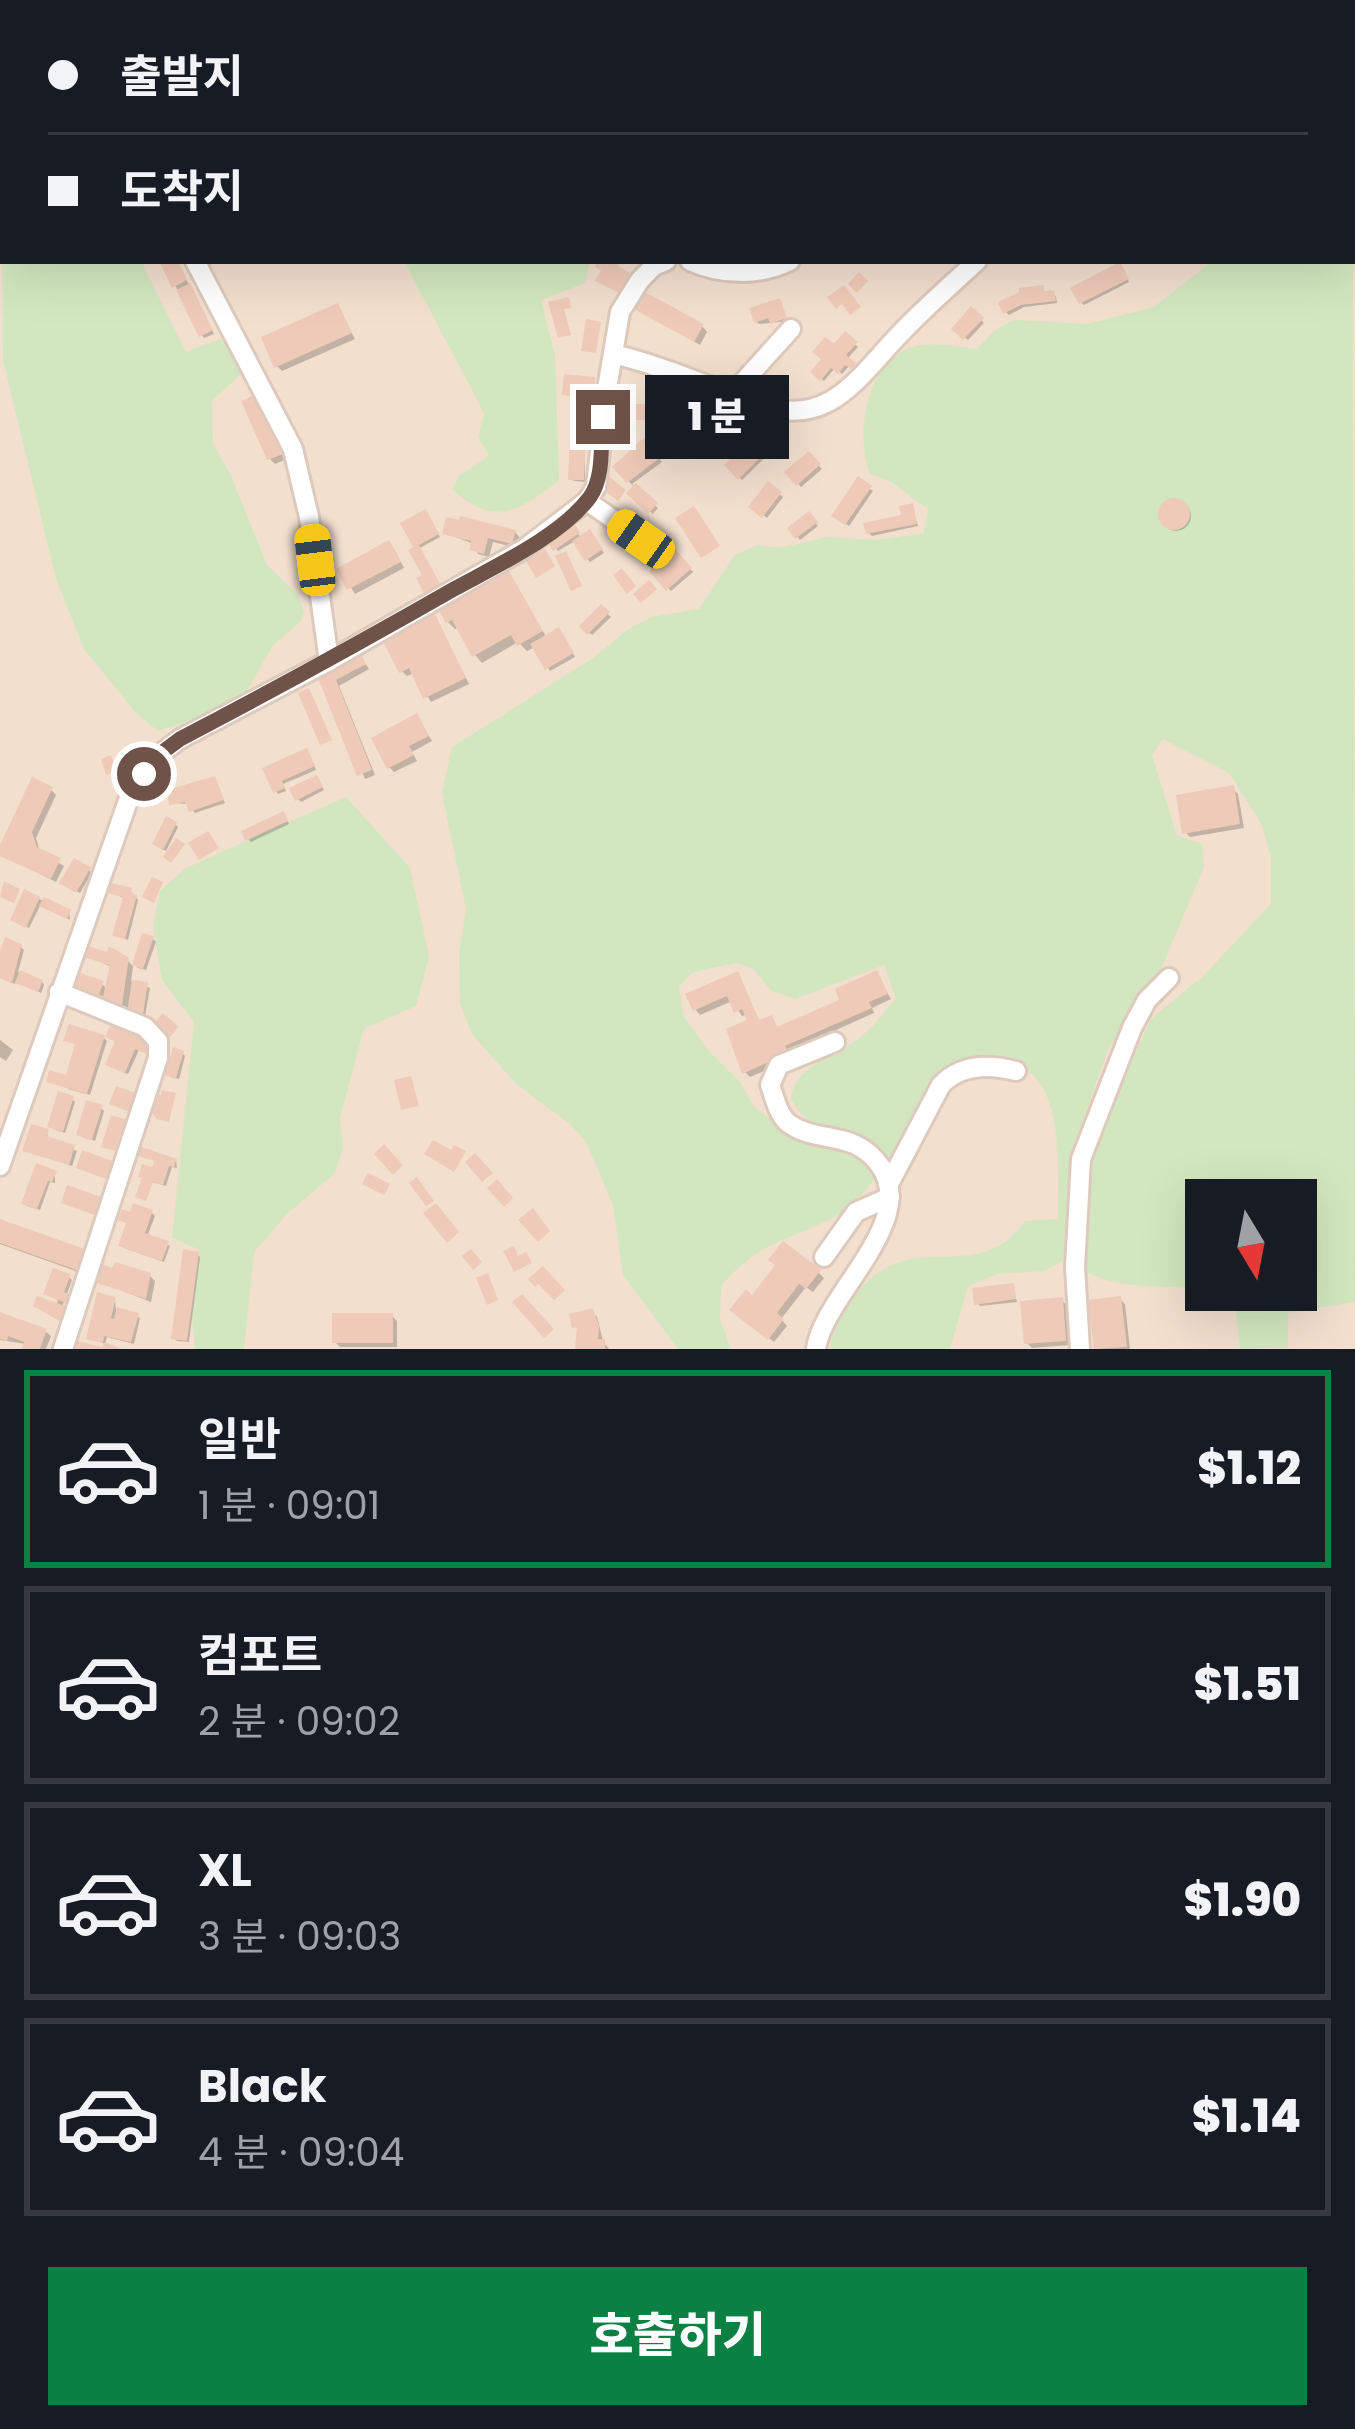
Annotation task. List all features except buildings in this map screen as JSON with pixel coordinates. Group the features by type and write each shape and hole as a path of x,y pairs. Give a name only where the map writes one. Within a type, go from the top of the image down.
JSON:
{"street":[{"path":"197,264 293,448 309,517 328,661"},
{"path":"0,1166 129,798 156,757 180,739 524,549 587,501 596,487 620,312 627,296 659,264"},
{"path":"696,264 741,273 778,264"},
{"path":"614,354 765,406 809,410 848,392 898,335 974,264"},
{"path":"733,393 791,329"},
{"path":"587,501 641,539"},
{"path":"1080,1349 1075,1267 1081,1159 1132,1028 1147,1000 1169,978"},
{"path":"59,992 146,1027 158,1041 158,1058 63,1349"},
{"path":"835,1042 779,1065 770,1085 781,1114 792,1126 844,1138 877,1160 890,1190"},
{"path":"817,1349 826,1317 841,1302 869,1253 890,1190 941,1085 952,1074 979,1067 1016,1071"},
{"path":"824,1257 856,1212 890,1190"}],"shaded area":[{"path":"0,264 1355,264 1355,1349 0,1349"}],"green space":[{"path":"2,264 142,264 186,352 223,338 241,374 212,401 213,443 267,565 297,594 304,611 301,621 273,645 245,694 206,716 158,731 137,714 84,649 56,579 3,360"},
{"path":"406,264 589,264 585,283 541,300 555,355 559,481 518,507 494,512 452,489 459,476 489,456 478,437 484,413"},
{"path":"1209,264 1353,264 1355,1302 1317,1308 1317,1179 1185,1179 1185,1288 1119,1283 1082,1269 1092,1147 1151,1019 1203,976 1271,904 1271,857 1261,823 1229,773 1163,739 1152,755 1177,836 1202,844 1204,867 1161,969 1108,1050 1072,1151 1066,1259 1044,1271 997,1274 968,1286 950,1349 830,1349 842,1316 874,1275 918,1258 985,1252 1006,1241 1025,1221 1058,1219 1056,1131 1044,1089 1014,1064 967,1062 890,1168 851,1132 807,1122 791,1099 808,1069 862,1036 896,998 884,965 795,999 772,991 752,968 736,963 693,972 679,987 683,1015 707,1049 740,1082 754,1107 791,1134 843,1145 878,1175 843,1213 762,1250 721,1286 720,1319 731,1349 678,1349 623,1275 613,1205 586,1142 515,1083 472,1034 460,1004 459,956 466,909 442,793 452,747 593,658 630,628 651,617 699,609 735,555 757,545 780,548 827,537 876,540 924,533 928,509 891,482 870,474 866,459 864,422 883,369 895,356 926,344 977,349 994,331 1014,320 1087,324 1154,307"},
{"path":"346,797 410,868 429,956 416,1006 364,1029 340,1117 343,1149 334,1174 286,1215 254,1252 244,1349 195,1349 192,1318 200,1250 172,1238 194,1022 162,980 153,926 160,891 186,868"},
{"path":"1236,1311 1300,1311 1288,1313 1288,1347 1240,1349"}],"route":[{"path":"144,774 156,757 180,739 407,616 524,549 566,519 596,487 603,417"}]}
